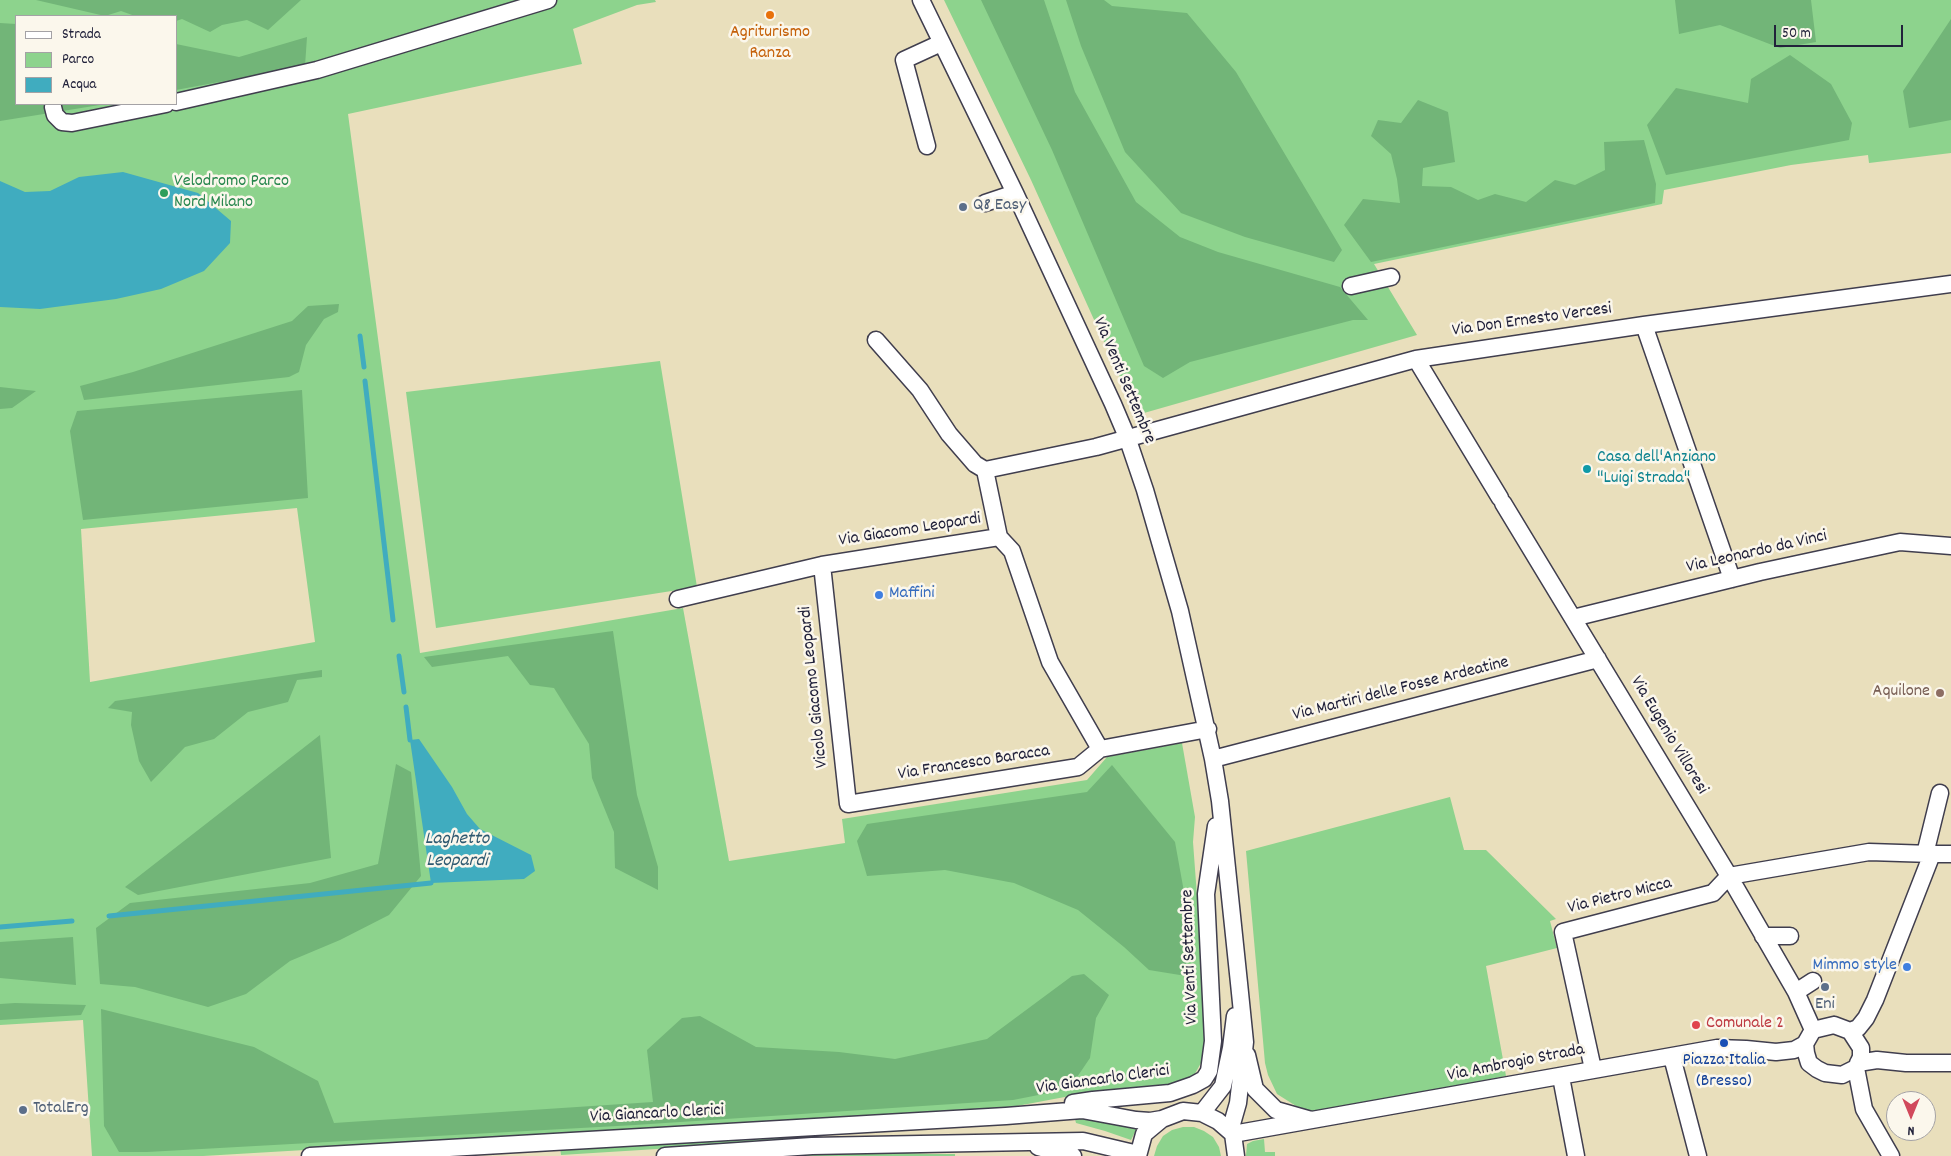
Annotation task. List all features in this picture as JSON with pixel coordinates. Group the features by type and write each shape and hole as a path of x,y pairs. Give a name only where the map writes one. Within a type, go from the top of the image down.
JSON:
{"street":[{"path":"178,102 316,70 548,0"},
{"name":"Via Venti Settembre","path":"921,0 1087,346 1127,438 1145,490 1180,611 1208,729 1220,801 1245,1042 1238,1103 1231,1133"},
{"path":"927,146 904,60 941,43"},
{"path":"53,107 55,115 62,122 72,123 161,105"},
{"path":"985,203 1015,193"},
{"path":"1351,286 1391,277"},
{"name":"Via Don Ernesto Vercesi","path":"1127,438 1416,359 1644,325 1951,284"},
{"path":"1644,325 1732,578"},
{"path":"876,340 920,390 949,434 975,464 985,470 1096,447 1127,438"},
{"name":"Via Eugenio Villoresi","path":"1416,359 1729,876 1796,992 1809,1037"},
{"name":"Via Giacomo Leopardi","path":"678,600 822,565 999,537 985,470"},
{"path":"999,537 1012,551 1050,662 1100,749"},
{"name":"Via Leonardo da Vinci","path":"1573,618 1732,578 1900,542 1951,546"},
{"name":"Vicolo Giacomo Leopardi","path":"822,565 848,804"},
{"name":"Via Martiri delle Fosse Ardeatine","path":"1213,759 1598,659"},
{"name":"Via Francesco Baracca","path":"848,804 1078,767 1100,749 1208,729"},
{"path":"1850,1031 1858,1028 1866,1018 1870,997 1929,854 1940,793"},
{"name":"Via Venti Settembre","path":"1204,1079 1209,1072 1213,1040 1206,894 1220,801"},
{"path":"1729,876 1869,852 1951,854"},
{"name":"Via Pietro Micca","path":"1593,1070 1563,932 1714,893 1729,876"},
{"path":"1763,936 1790,936"},
{"path":"1796,992 1813,981"},
{"name":"Via Venti Settembre","path":"1202,1113 1223,1086 1231,1048 1239,983"},
{"name":"Via Eugenio Villoresi","path":"1796,992 1834,1025"},
{"path":"1891,1156 1864,1109 1857,1066 1861,1048 1850,1031 1834,1025 1809,1037 1809,1063 1825,1073 1842,1075 1857,1066 1877,1060 1906,1064 1951,1063"},
{"name":"Via Ambrogio Strada","path":"1231,1133 1561,1077 1717,1048 1746,1048 1776,1052 1794,1050 1809,1037"},
{"path":"1245,1042 1255,1089 1276,1110 1313,1120"},
{"path":"1672,1057 1698,1156"},
{"path":"1561,1077 1576,1156"},
{"name":"Via Giancarlo Clerici","path":"1006,1116 1093,1100 1170,1093 1194,1085 1204,1079"},
{"name":"Via Giancarlo Clerici","path":"310,1156 1082,1110 1115,1114 1136,1120 1150,1121 1162,1119"},
{"path":"665,1156 812,1146 1083,1141 1138,1155 1144,1134 1162,1119 1183,1111 1202,1113 1218,1121 1231,1133 1236,1156"},
{"path":"1019,1142 1073,1156"}],"green space":[{"path":"0,0 655,0 656,2 637,5 573,29 582,64 348,114 420,653 683,608 729,861 845,843 842,819 1087,780 1107,757 1182,743 1195,817 1193,842 1207,1031 1206,1054 1192,1079 1173,1086 1070,1096 1001,1109 203,1156 92,1156 83,1020 0,1025","holes":["297,508 315,642 90,682 81,529"]},
{"path":"36,0 301,0 268,30 247,20 222,25 210,32 182,19 178,20 178,15 132,15 121,11 101,15"},
{"path":"944,0 1951,0 1951,153 1869,163 1868,155 1791,165 1664,190 1662,204 1374,264 1417,335 1137,415 1031,180"},
{"path":"981,0 1044,0 1075,92 1136,202 1180,237 1218,252 1340,287 1368,320 1353,320 1190,362 1163,378 1144,366 1052,150"},
{"path":"1066,0 1104,0 1112,6 1187,13 1236,72 1342,250 1334,262 1245,237 1181,213 1125,152 1081,46"},
{"path":"1675,0 1811,0 1816,42 1780,48 1720,25 1679,34"},
{"path":"1951,19 1951,120 1909,128 1903,91"},
{"path":"0,23 15,24 15,105 100,105 0,121"},
{"path":"307,37 305,66 178,90 178,44 239,57"},
{"path":"1790,55 1831,84 1852,123 1849,140 1666,175 1647,125 1676,88 1748,103 1751,79"},
{"path":"1418,100 1448,112 1455,162 1423,168 1422,186 1451,187 1478,200 1495,194 1526,202 1555,180 1575,185 1605,170 1604,142 1644,140 1656,184 1655,203 1371,262 1344,225 1363,199 1400,203 1391,154 1371,136 1378,120 1401,123"},
{"path":"339,304 338,312 324,319 306,345 299,372 289,377 84,400 80,386 133,372 292,321 308,306"},
{"path":"660,361 697,587 436,628 406,392"},
{"path":"0,387 36,391 12,408 0,409"},
{"path":"302,390 308,498 83,520 70,431 77,411"},
{"path":"613,631 637,795 658,867 658,890 615,868 614,832 592,778 589,744 554,688 530,685 508,656 432,667 424,657"},
{"path":"322,670 322,677 297,680 288,702 248,712 214,739 185,747 151,782 139,761 131,725 132,712 108,708 115,701"},
{"path":"320,735 331,858 138,895 125,887"},
{"path":"396,764 411,772 421,876 389,915 340,940 290,961 246,994 208,1007 135,987 100,984 96,928 130,903 310,883 378,864"},
{"path":"1112,765 1175,842 1188,914 1186,976 1149,970 1078,910 1014,883 945,870 867,876 857,841 867,824 1087,792"},
{"path":"1450,797 1464,850 1486,850 1556,919 1550,921 1557,948 1486,966 1506,1076 1316,1113 1296,1106 1277,1094 1268,1075 1265,1063 1246,851"},
{"path":"73,937 76,985 0,978 0,942"},
{"path":"1084,974 1109,995 1096,1018 1090,1058 1069,1089 1013,1100 635,1125 147,1152 119,1152 104,1126 101,1009 254,1047 318,1081 334,1123 653,1102 647,1050 682,1018 700,1016 756,1047 839,1052 895,1059 987,1039 1072,976"},
{"path":"0,1004 86,1005 81,1015 0,1020"},
{"path":"1078,1117 1137,1128 1131,1140 1076,1123 1075,1119"},
{"path":"1194,1127 1213,1137 1219,1147 1221,1156 1154,1156 1163,1136 1172,1130"},
{"path":"812,1131 812,1136 801,1140 561,1155 560,1147"},
{"path":"1264,1139 1265,1152 1275,1152 1275,1156 1246,1156 1247,1144"},
{"path":"851,1151 955,1154 955,1156 723,1156"}],"water":[{"path":"123,172 198,193 231,221 230,243 204,271 161,289 116,299 40,309 0,307 0,181 25,192 50,191 79,177"},
{"name":"Laghetto Leopardi","path":"419,739 452,787 467,814 480,829 531,855 535,871 524,879 431,883 410,740"}],"waterway":[{"path":"360,336 364,367"},
{"path":"365,381 393,620"},
{"path":"399,656 404,692"},
{"path":"406,707 410,740"},
{"path":"109,916 431,883"},
{"path":"0,927 72,921"}],"place":[{"name":"Agriturismo Ranza","path":"770,15"},
{"name":"Velodromo Parco Nord Milano","path":"164,193"},
{"name":"Q8 Easy","path":"963,207"},
{"name":"Casa dell'Anziano \"Luigi Strada\"","path":"1587,469"},
{"name":"Maffini","path":"879,595"},
{"name":"Aquilone","path":"1940,693"},
{"name":"Mimmo style","path":"1907,967"},
{"name":"Eni","path":"1825,987"},
{"name":"Comunale 2","path":"1696,1025"},
{"name":"Piazza Italia (Bresso)","path":"1724,1043"},
{"name":"TotalErg","path":"23,1110"}]}
